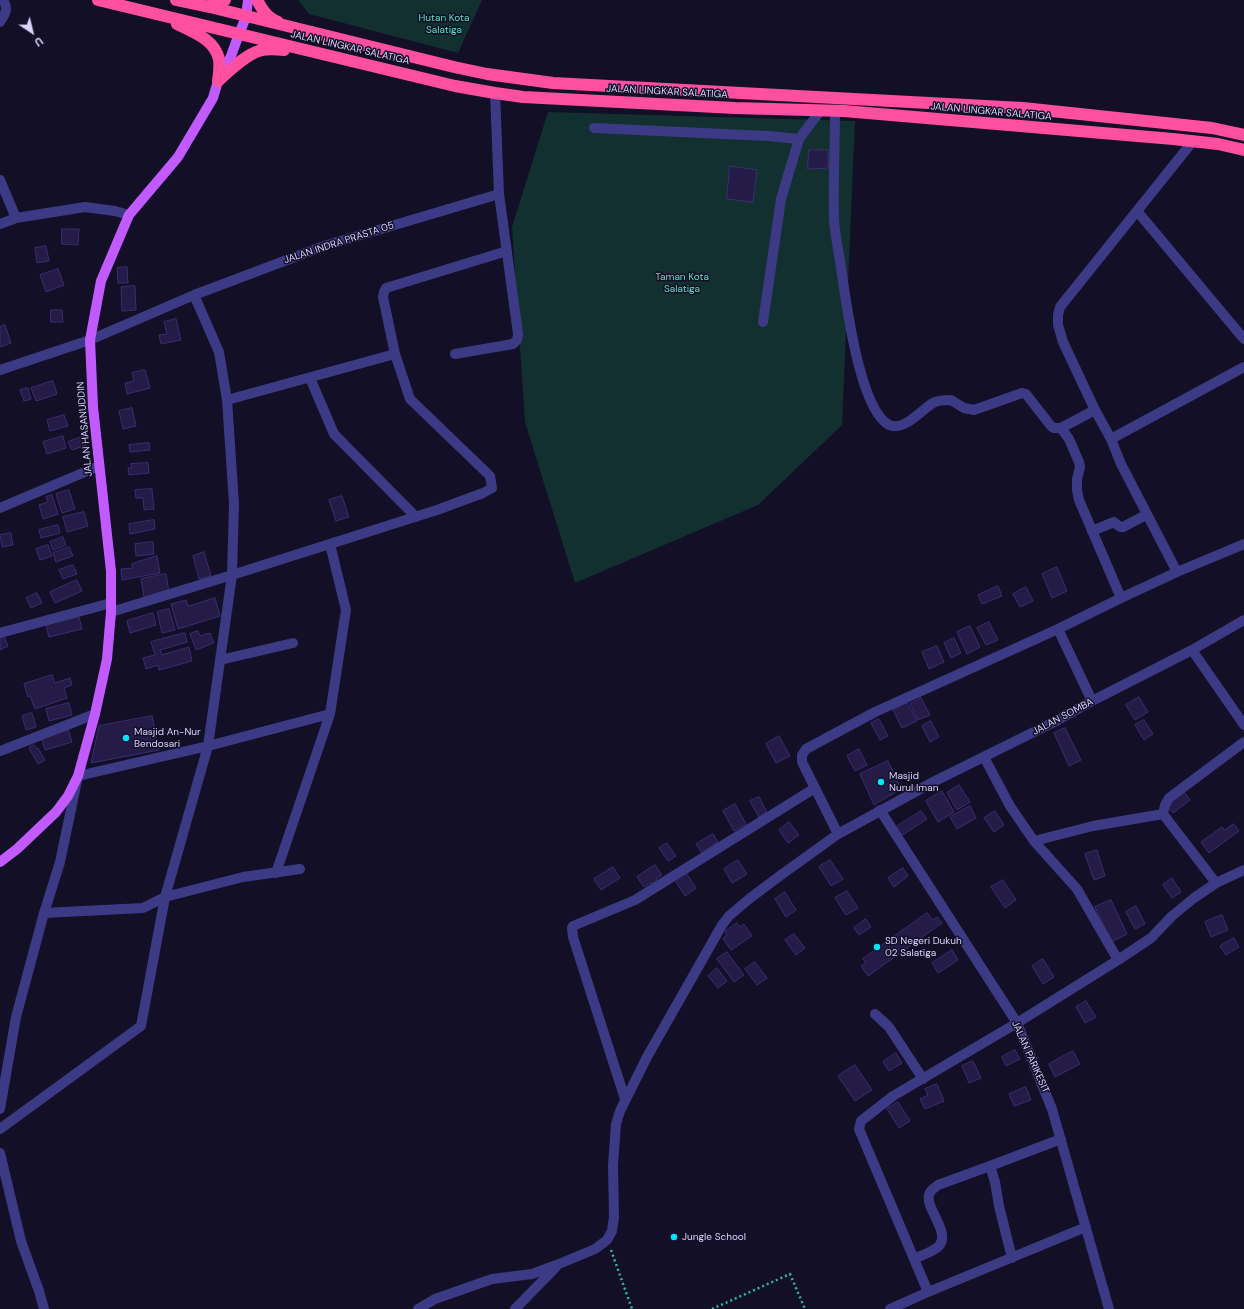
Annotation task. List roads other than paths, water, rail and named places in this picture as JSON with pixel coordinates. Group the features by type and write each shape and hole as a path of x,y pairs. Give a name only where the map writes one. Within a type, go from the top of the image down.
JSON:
{"highway":[{"name":"JALAN LINGKAR SALATIGA","path":"98,0 455,86 523,97 835,111 1193,141 1218,144 1244,150"},
{"name":"JALAN LINGKAR SALATIGA","path":"176,0 454,67 487,74 553,83 1023,108 1212,128 1244,135"},
{"path":"213,0 225,0"},
{"path":"257,0 263,10 275,21 305,30"},
{"path":"154,14 198,34 215,49 219,59 218,81"},
{"path":"218,81 238,64 256,52 271,49 311,51"},
{"path":"820,97 821,110"}],"main road":[{"name":"JALAN HASANUDDIN","path":"0,862 17,849 56,812 68,796 78,776 95,714 107,659 111,607 111,571 93,406 90,340 101,281 129,215 178,157 213,98 218,81 231,56 246,17 248,0"}],"street":[{"path":"0,22 7,10 3,0"},
{"path":"455,354 513,344 517,340 518,334 499,194 495,93"},
{"path":"763,322 781,199 799,139 821,110"},
{"path":"835,111 834,221 857,360 866,388 881,417 889,425 900,426 935,402 951,400 964,408 974,410 1022,393 1026,394 1054,428 1061,428 1095,410"},
{"path":"594,128 768,136 799,139"},
{"path":"1176,572 1146,515 1121,464 1112,440 1095,410 1063,342 1058,325 1058,315 1060,307 1193,141"},
{"path":"0,180 16,218"},
{"name":"JALAN INDRA PRASTA 05","path":"0,370 90,340 194,295 324,246 499,194"},
{"path":"0,224 16,218 85,207 115,211 129,215"},
{"path":"1137,211 1244,339"},
{"path":"0,633 111,607 232,575 416,517 483,493 492,488 490,476 410,399 395,354 383,297 386,288 507,252"},
{"path":"0,1129 141,1026 165,897 208,746 232,575 234,504 227,400 219,352 194,295"},
{"path":"227,400 395,354"},
{"path":"1112,440 1243,368"},
{"path":"310,378 334,434 416,517"},
{"path":"1061,428 1069,439 1079,462 1080,467 1077,479 1079,500 1121,598"},
{"path":"0,507 99,466"},
{"path":"1092,531 1114,522 1120,527 1123,527 1146,515"},
{"path":"276,873 330,714 346,610 330,544"},
{"path":"838,834 802,762 802,755 806,749 875,712 1058,629 1176,572 1244,544"},
{"name":"JALAN SOMBA","path":"559,1264 595,1249 607,1240 612,1231 614,1216 613,1165 616,1124 625,1099 647,1057 726,920 749,899 781,874 838,834 934,781 1054,722 1192,650 1244,620"},
{"path":"1058,629 1092,701"},
{"path":"220,660 293,643"},
{"path":"1192,650 1244,725"},
{"path":"0,751 95,714"},
{"path":"0,1109 16,1017 44,913 60,862 78,776 208,746 330,714"},
{"path":"1163,814 1165,805 1169,798 1244,742"},
{"path":"984,757 1010,806 1034,841 1077,890 1118,960"},
{"path":"625,1099 575,944 571,930 573,926 635,900 815,788"},
{"name":"JALAN PARIKESIT","path":"880,810 1016,1023 1052,1109 1109,1309"},
{"path":"1034,841 1093,826 1163,814"},
{"path":"1163,814 1216,883"},
{"path":"44,913 143,908 165,897 243,877 300,870"},
{"path":"928,1292 859,1130 861,1121 893,1096 1118,960 1151,938 1184,906 1216,883 1244,870"},
{"path":"875,1014 888,1027 923,1078"},
{"path":"914,1259 940,1245 942,1238 941,1231 929,1201 929,1194 938,1185 1061,1139"},
{"path":"0,1153 21,1241 44,1309"},
{"path":"990,1166 1012,1258"},
{"path":"890,1309 1086,1227"},
{"path":"418,1309 435,1299 492,1279 527,1275 559,1264"},
{"path":"515,1309 559,1264"}],"place":[{"name":"Masjid An-Nur Bendosari","path":"126,738"},
{"name":"Masjid Nurul Iman","path":"881,782"},
{"name":"SD Negeri Dukuh 02 Salatiga","path":"877,947"},
{"name":"Jungle School","path":"674,1237"}],"park label":[{"name":"Hutan Kota Salatiga","path":"444,24"},
{"name":"Taman Kota Salatiga","path":"682,282"}]}
